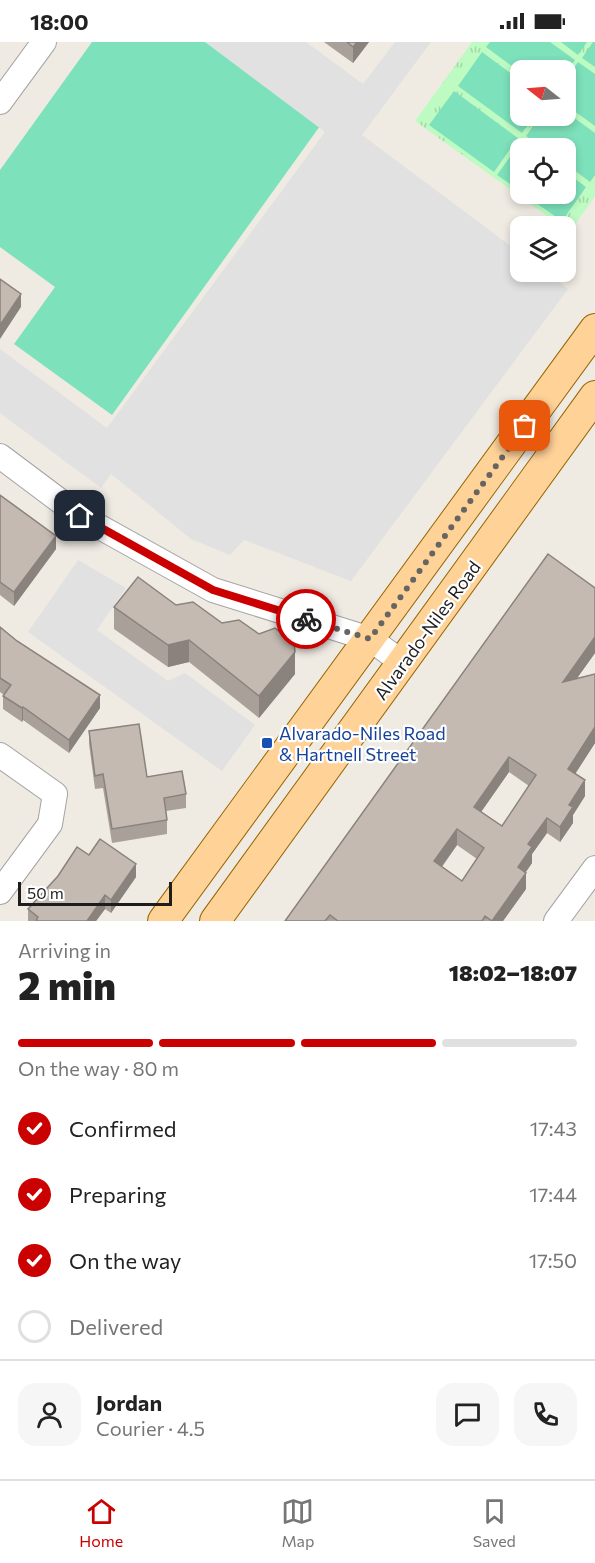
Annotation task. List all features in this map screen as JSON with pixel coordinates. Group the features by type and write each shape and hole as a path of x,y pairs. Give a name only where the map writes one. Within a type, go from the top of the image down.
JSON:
{"main road":[{"path":"163,921 595,329"},
{"name":"Alvarado-Niles Road","path":"215,921 595,396"}],"street":[{"path":"0,102 44,42"},
{"path":"0,456 80,516 213,590 370,639 403,663"},
{"path":"0,755 55,794 50,824 0,892"},
{"path":"556,921 595,868"}],"green space":[{"path":"92,42 206,42 320,126 112,415 14,344 55,287 0,247 0,170"},
{"path":"472,42 595,42 595,196 576,223 576,216 547,216 530,204 576,204 576,138 510,138 510,189 415,121"},
{"path":"490,42 550,42 575,60 510,60 510,65 486,47"},
{"path":"561,42 587,42 578,55"},
{"path":"595,42 595,67 582,58"},
{"path":"482,52 510,73 510,124 458,86"},
{"path":"578,62 595,74 595,126 576,112 576,65"},
{"path":"454,91 518,138 510,138 510,149 494,172 429,125"},
{"path":"576,119 595,133 595,175 590,182 576,172 576,138 529,138 526,136 533,126 576,126"},
{"path":"512,126 527,126 522,133"},
{"path":"510,157 510,184 497,175"},
{"path":"576,180 586,187 576,201"},
{"path":"537,204 574,204 566,216 555,216"}],"shaded area":[{"path":"205,42 306,42 363,84 395,42 431,42 362,135 510,246 510,282 559,282 568,289 351,581 244,540 230,555 191,539 111,474 101,488 0,413 0,349 107,428 325,132"},
{"path":"78,560 126,588 97,630 168,681 185,673 255,725 222,771 28,632"}],"building":[{"path":"347,42 357,42 353,47"},
{"path":"0,279 21,294 0,325"},
{"path":"0,495 56,536 14,592 0,582"},
{"path":"548,554 595,588 595,637 563,682 595,674 595,727 568,769 585,780 569,805 573,807 560,827 547,818 528,844 532,847 518,867 526,873 492,921 485,916 482,921 338,921 330,915 325,921 285,921","holes":["509,757 536,775 502,826 474,807","457,829 484,848 462,881 434,861"]},
{"path":"138,577 176,605 193,602 222,623 239,620 259,634 275,628 294,643 295,652 259,696 189,640 168,645 114,607"},
{"path":"0,627 17,641 100,695 69,740 23,707 3,696 11,685 0,678"},
{"path":"139,724 147,777 182,771 186,794 164,798 167,820 112,829 103,774 95,776 89,731"},
{"path":"100,839 136,864 111,900 105,895 87,921 36,921 38,917 28,909 58,876 77,847 89,855"}],"way so far":[{"path":"306,619 370,639 525,426"}],"place":[{"name":"Alvarado-Niles Road & Hartnell Street","path":"267,743"}],"route":[{"path":"80,516 213,590 306,619"}]}
